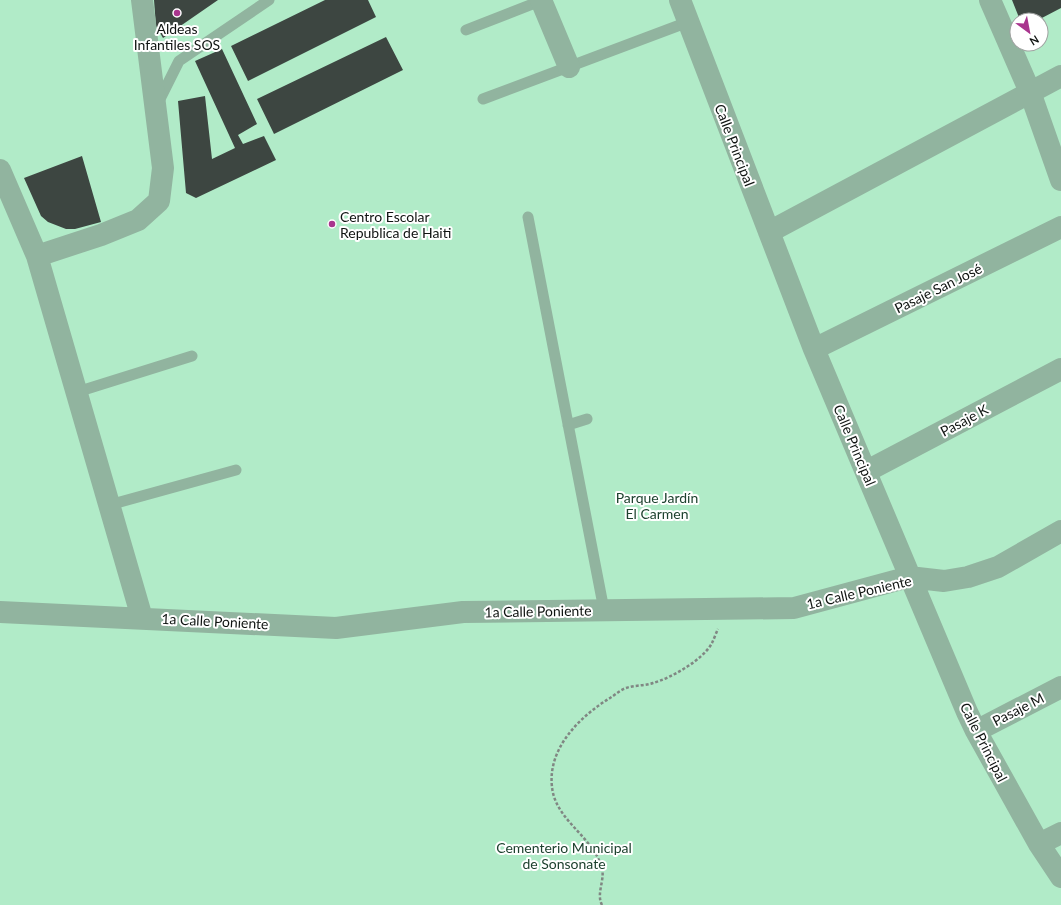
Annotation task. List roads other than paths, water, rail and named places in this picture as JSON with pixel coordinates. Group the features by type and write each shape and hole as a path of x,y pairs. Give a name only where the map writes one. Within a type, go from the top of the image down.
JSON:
{"street":[{"path":"37,256 101,235 138,220 159,201 163,168 142,0"},
{"path":"542,0 570,67"},
{"name":"Calle Principal","path":"680,0 814,349 867,471 909,577 976,731 1039,844 1061,877"},
{"path":"990,0 1030,92 1061,180"},
{"path":"769,232 1061,76"},
{"path":"0,170 37,256 142,618"},
{"name":"Pasaje San José","path":"814,349 1061,227"},
{"name":"Pasaje K","path":"867,471 1061,369"},
{"name":"1a Calle Poniente","path":"0,612 336,628 463,612 794,608 909,577 944,581 968,577 998,567 1061,531"},
{"name":"Pasaje M","path":"976,731 1061,687"},
{"path":"1039,844 1061,833"}],"lane":[{"path":"156,108 179,61 269,0"},
{"path":"466,30 542,0"},
{"path":"483,99 688,22"},
{"path":"528,217 604,610"},
{"path":"77,392 192,356"},
{"path":"568,425 587,419"},
{"path":"109,505 236,470"}],"place":[{"name":"Aldeas Infantiles SOS","path":"177,13"},
{"name":"Centro Escolar Republica de Haiti","path":"332,224"}],"park label":[{"name":"Parque Jardín El Carmen","path":"657,506"},
{"name":"Cementerio Municipal de Sonsonate","path":"564,856"}]}
